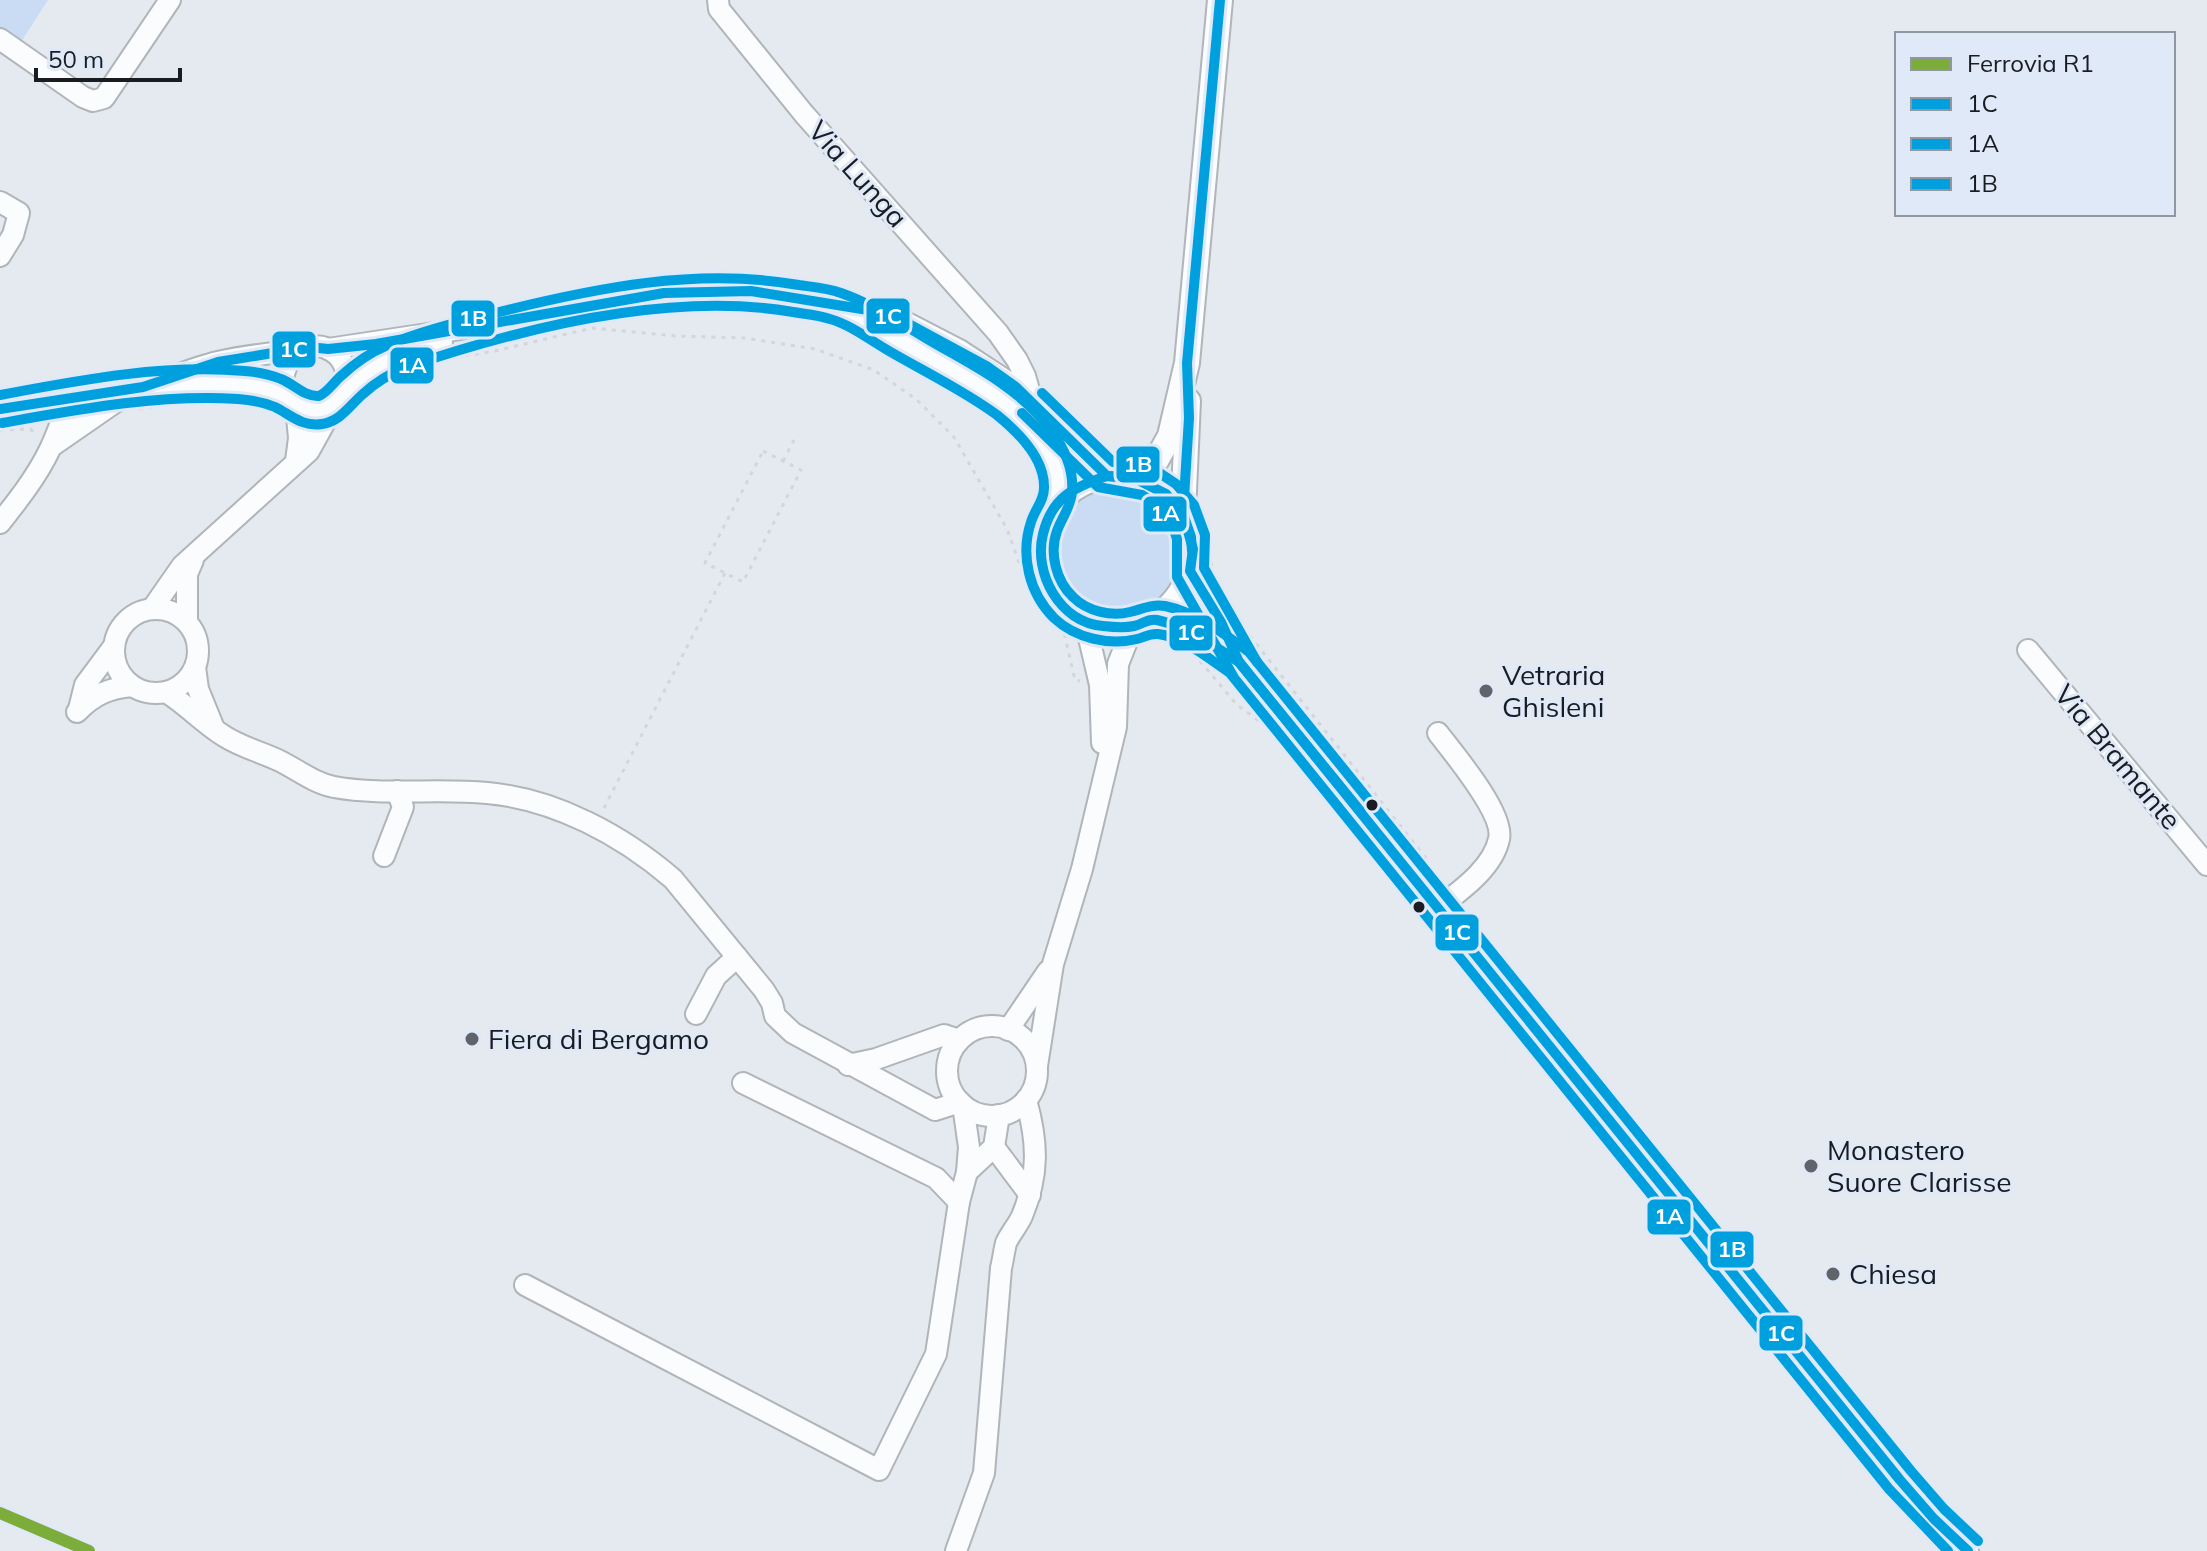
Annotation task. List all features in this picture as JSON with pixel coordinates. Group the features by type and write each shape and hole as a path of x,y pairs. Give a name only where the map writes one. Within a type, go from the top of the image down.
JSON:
{"main road":[{"path":"1183,514 1189,418 1187,363 1220,0"},
{"path":"1134,478 1156,461 1170,436 1187,363"},
{"path":"1056,504 1075,487 1107,476 1134,478 1166,494 1183,514 1191,537 1190,571 1177,598 1142,622 1113,628 1085,621"},
{"name":"Via Lunga","path":"1056,504 1042,532 1042,570 1061,605 1085,621"}],"street":[{"path":"0,39 93,101 104,98 170,0"},
{"name":"Via Lunga","path":"718,0 719,9 727,20 804,114 942,269 1004,344 1025,376 1033,404"},
{"path":"0,202 19,213 13,235 0,256"},
{"name":"Via Lunga","path":"328,349 507,322 664,293 751,291 874,311 903,321 996,373 1033,404 1107,476"},
{"name":"Via Lunga","path":"839,307 971,380 1013,410 1039,437 1051,455 1057,486 1056,504"},
{"name":"Via Lunga","path":"340,397 393,357 507,322"},
{"path":"996,373 1001,366 1004,344"},
{"path":"50,441 140,388 218,362 317,346 328,349 343,363 347,373 340,397 309,451 182,566 152,609"},
{"path":"296,461 299,438 292,401 282,375 285,364 300,349"},
{"path":"9,407 73,396 200,384 270,389 316,411 340,397"},
{"path":"0,523 30,486 73,396"},
{"path":"9,407 44,420 50,441"},
{"path":"194,556 187,574 187,622 197,640 195,667 198,689 214,729"},
{"path":"1190,571 1221,622 1239,662 1900,1480 1934,1519 1968,1551"},
{"path":"187,622 165,609 152,609 130,617 122,625 114,646 85,685 76,712 112,687 132,686 154,693 166,692 178,686 195,667"},
{"path":"1085,621 1103,709 1101,790"},
{"path":"1037,1066 1028,1044 1008,1030 979,1028 959,1040 948,1065 948,1078 952,1091 962,1104 974,1112 999,1115 1019,1107 1036,1079 1053,964 1082,869 1116,727 1118,664 1142,622 1185,627 1239,662"},
{"path":"114,646 118,668 132,686"},
{"name":"Via Bramante","path":"2028,650 2207,865"},
{"path":"166,692 188,705 228,738 333,787 501,795 528,800 595,825 657,865 673,879 764,990 775,1016 793,1033 935,1110 962,1104"},
{"path":"1438,733 1493,809 1500,837 1487,864 1438,908"},
{"path":"384,856 403,807 397,791"},
{"path":"696,1014 716,976 737,957"},
{"path":"1008,1030 1053,964"},
{"path":"848,1065 876,1059 944,1035 959,1040"},
{"path":"743,1083 936,1178 959,1202"},
{"path":"956,1551 984,1473 1001,1268 1007,1242 1030,1195 1036,1157 1035,1134 1026,1100"},
{"path":"525,1285 879,1470 936,1354 959,1202 967,1172 969,1147 962,1104"},
{"path":"967,1172 994,1147 999,1115"},
{"path":"994,1147 1030,1195"}],"path":[{"path":"448,358 495,351 592,328 676,336 745,338 815,349 874,370 916,399 954,437 1007,529 1026,582 1040,609 1064,632 1075,680 1100,685"},
{"path":"138,410 165,405"},
{"path":"0,430 30,429 50,441"},
{"path":"783,461 794,440"},
{"path":"763,451 801,470 743,582 725,573 705,563 763,451"},
{"path":"595,825 725,573"},
{"path":"1195,656 1237,705 1261,723 1278,710"},
{"path":"1296,696 1375,796"}],"shaded area":[{"path":"0,0 48,0 21,42 0,29"},
{"path":"1115,489 1139,494 1160,507 1173,528 1178,552 1173,576 1160,597 1139,610 1115,615 1091,610 1070,597 1057,576 1052,552 1057,528 1070,507 1091,494"}],"rail line":[{"name":"R1","path":"0,1513 89,1551"}],"transit line":[{"name":"1C","path":"1192,551 1183,514 1189,418 1187,363 1220,0"},
{"name":"1B","path":"0,395 121,375 214,369 268,375 319,396 368,355 426,331 608,288 684,279 761,280 836,291 892,318 1001,383 1028,405 1056,437 1067,460 1072,492 1057,531 1054,557 1058,575 1073,597 1085,606 1107,613 1155,606 1176,609 1209,624 1249,652 1911,1471 1944,1509 1978,1541"},
{"name":"1C","path":"0,409 143,387 218,362 309,347 328,349 376,344 664,293 751,291 874,311 903,321 988,367 1016,387 1107,476 1134,478"},
{"name":"1A","path":"2,423 120,404 208,398 261,403 303,422 322,424 340,416 378,382 407,367 548,327 598,317 698,306 746,307 830,319 957,389 1013,429 1040,466 1044,493 1033,517 1026,547 1029,573 1045,608 1062,625 1093,639 1126,641 1152,634 1177,639 1230,673 1889,1489 1948,1551"},
{"name":"1B","path":"1042,393 1113,462 1155,470 1176,484 1194,505 1205,535 1204,568 1257,662"},
{"name":"1A","path":"1022,413 1098,487 1142,495 1157,505 1171,521 1177,539 1177,577 1233,676"},
{"name":"1C","path":"1107,476 1134,478 1166,494 1183,514 1193,549 1190,571 1221,622 1239,662 1210,643 1169,623 1151,620 1127,627 1088,623 1074,616 1053,594 1042,564 1041,549 1047,521 1066,495 1084,484 1107,476"},
{"name":"1C","path":"1239,662 1361,812"},
{"name":"1C","path":"1239,662 1900,1480 1934,1519 1968,1551"}],"place":[{"name":"Vetraria Ghisleni","path":"1486,691"},
{"name":"Fiera di Bergamo","path":"472,1039"},
{"name":"Monastero Suore Clarisse","path":"1811,1166"},
{"name":"Chiesa","path":"1833,1274"}]}
